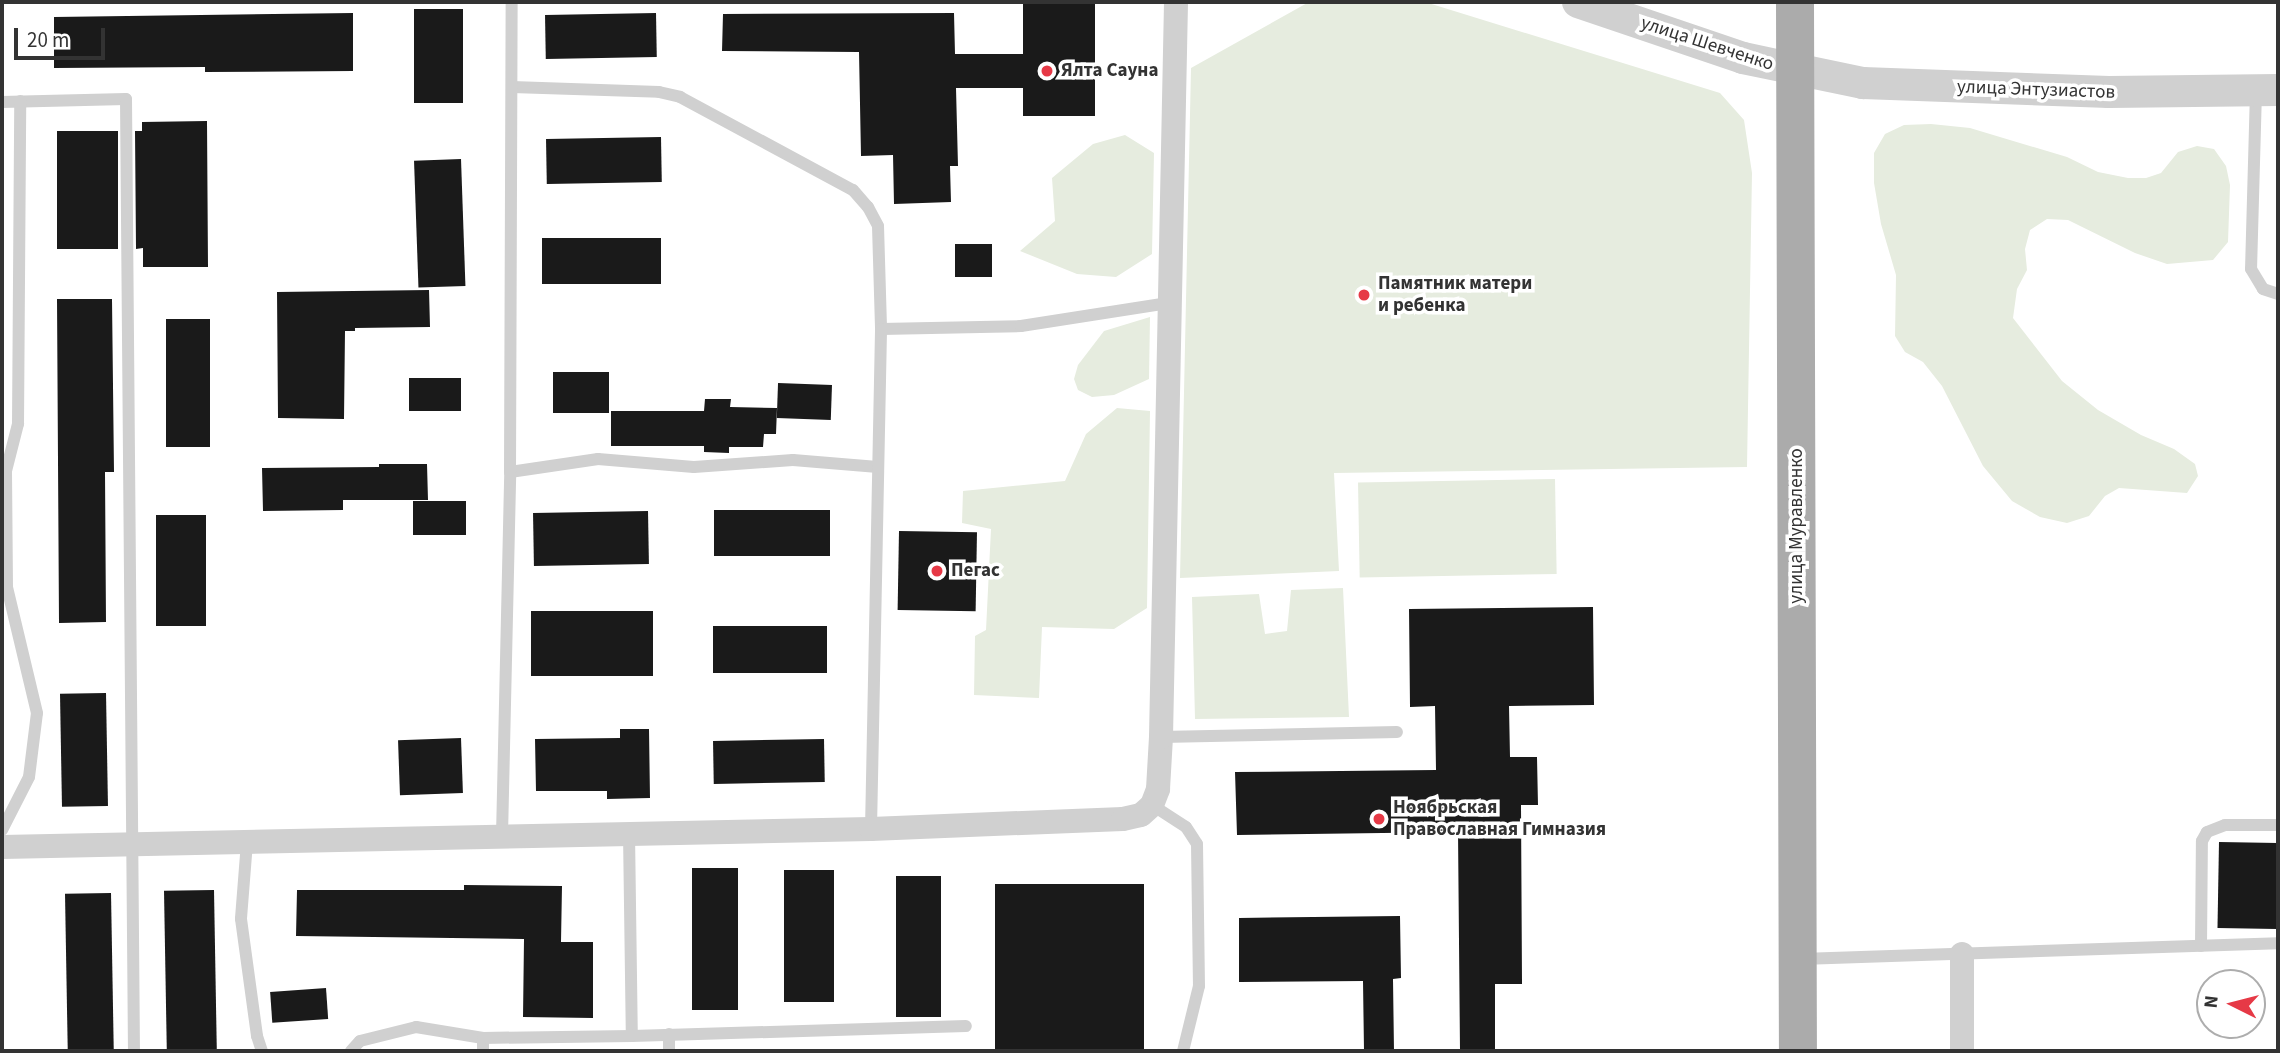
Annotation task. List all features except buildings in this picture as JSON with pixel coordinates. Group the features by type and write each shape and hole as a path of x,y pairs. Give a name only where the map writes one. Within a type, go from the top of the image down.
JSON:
{"main road":[{"name":"улица Муравленко","path":"1795,2 1798,1051"}],"street":[{"path":"2,847 871,829 1123,819 1141,815 1152,805 1158,789 1161,737 1176,2"},
{"name":"улица Шевченко","path":"1578,2 1732,54 1796,71"},
{"name":"улица Энтузиастов","path":"1796,71 1863,83 1997,90 2267,90"},
{"path":"1962,954 1962,1051"}],"lane":[{"path":"502,836 510,472 512,2"},
{"path":"512,88 659,92 680,97 853,190 868,207 878,226 881,328 871,829"},
{"path":"2267,90 2251,269 2263,289 2278,294"},
{"path":"2,102 126,99 134,1051"},
{"path":"2,830 29,777 37,713 7,587 6,471 18,424 20,101"},
{"path":"881,328 1021,326 1168,303"},
{"path":"510,472 598,460 694,467 793,460 878,467"},
{"path":"1161,737 1397,732"},
{"path":"1152,805 1186,827 1197,844 1199,986 1183,1051"},
{"path":"2201,946 2202,841 2207,832 2214,826 2278,825"},
{"path":"629,833 632,1035"},
{"path":"247,842 241,919 257,1036 262,1051"},
{"path":"1798,959 2278,943"},
{"path":"351,1051 360,1041 416,1027 483,1038 966,1026"},
{"path":"669,1034 669,1051"},
{"path":"483,1038 483,1051"}],"shaded area":[{"path":"1309,2 1425,2 1720,93 1744,120 1752,173 1747,467 1334,473 1339,571 1180,578 1191,68"},
{"path":"1931,124 1970,128 2067,157 2098,172 2128,178 2146,178 2161,173 2178,152 2197,146 2214,149 2226,166 2230,185 2228,242 2213,260 2167,264 2135,253 2068,220 2047,219 2030,230 2025,249 2027,270 2017,289 2013,318 2062,381 2098,410 2141,435 2174,449 2195,464 2198,476 2187,493 2119,488 2105,496 2089,516 2067,523 2040,517 2012,501 1983,466 1942,386 1923,362 1905,352 1895,336 1896,275 1881,224 1874,183 1874,153 1885,134 1904,125"},
{"path":"1125,135 1154,153 1152,254 1116,277 1077,274 1020,251 1055,221 1052,178 1093,144"},
{"path":"1150,317 1149,379 1114,395 1092,397 1078,390 1074,379 1078,365 1104,331"},
{"path":"1117,408 1150,411 1147,608 1114,629 1042,627 1039,698 974,695 975,636 986,630 991,529 962,523 963,491 1065,481 1086,434"},
{"path":"1555,479 1557,574 1360,577 1358,482"},
{"path":"1343,588 1349,717 1195,719 1192,597 1259,594 1265,634 1287,631 1291,590"}],"place":[{"name":"Ялта Сауна","path":"1047,71"},
{"name":"Памятник матери и ребенка","path":"1364,295"},
{"name":"Пегас","path":"937,571"},
{"name":"Ноябрьская Православная Гимназия","path":"1379,819"}]}
